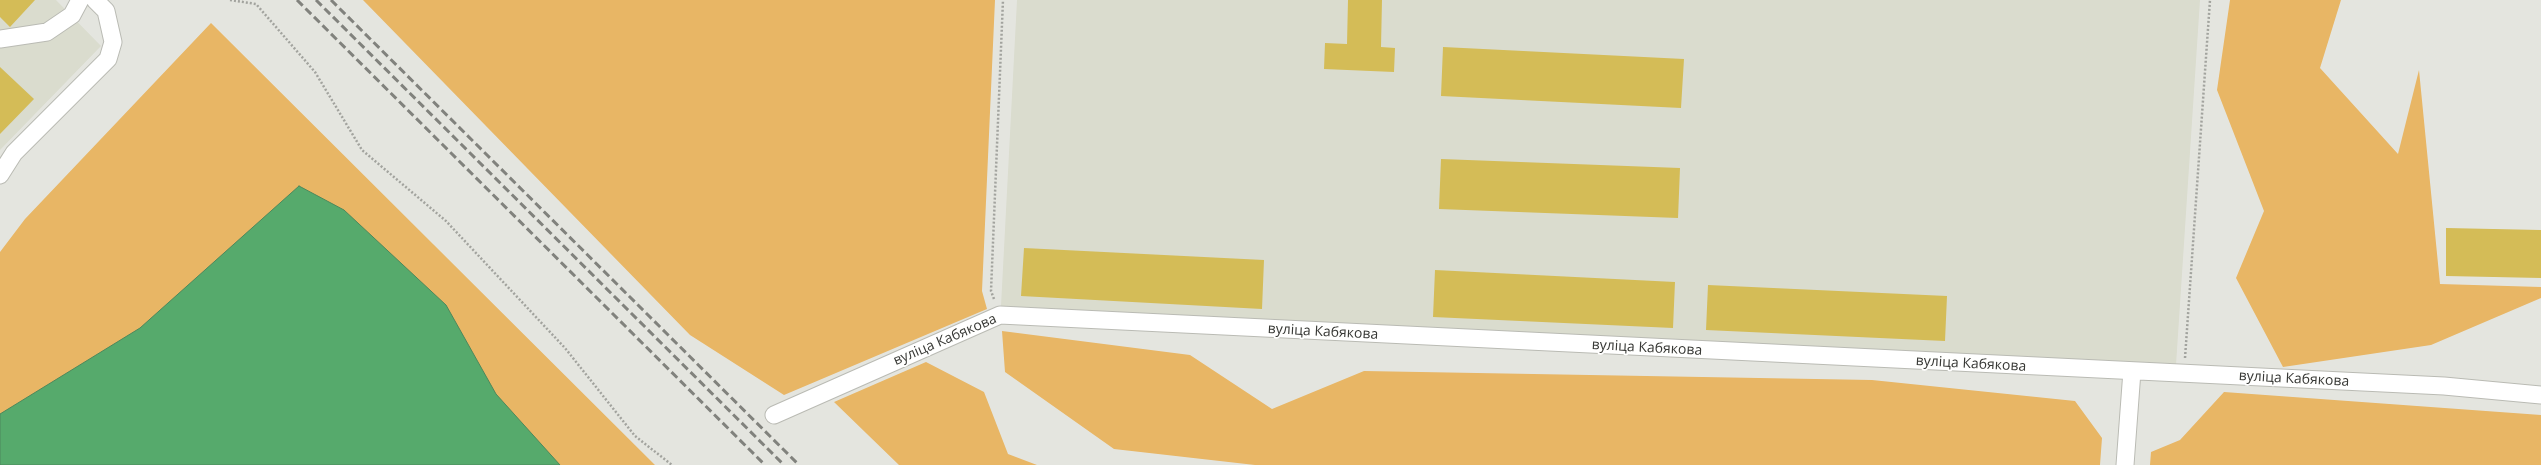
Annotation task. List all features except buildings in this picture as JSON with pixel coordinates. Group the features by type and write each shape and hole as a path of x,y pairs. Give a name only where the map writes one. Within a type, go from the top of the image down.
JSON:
{"street":[{"path":"0,40 46,32 72,15 80,0"},
{"path":"0,176 14,153 108,59 113,42 106,11 95,0"},
{"name":"вуліца Кабякова","path":"774,415 1000,315 2132,372 2444,386 2541,395"},
{"path":"2125,465 2132,372"}],"path":[{"path":"230,0 256,4 315,72 362,150 446,221 566,348 635,436 672,465"},
{"path":"1000,315 991,291 1003,0"},
{"path":"2184,374 2210,0"}],"shaded area":[{"path":"0,0 56,0 101,46 0,150"},
{"path":"363,0 995,0 982,291 987,309 784,395 690,335"},
{"path":"1017,0 2200,0 2176,365 1001,306"},
{"path":"2230,0 2341,0 2320,68 2398,154 2419,70 2440,284 2541,287 2541,298 2431,345 2283,367 2236,278 2264,211 2217,90"},
{"path":"211,23 655,465 0,465 0,252 25,219"},
{"path":"299,186 344,210 446,305 496,394 560,465 0,465 0,414 140,328"},
{"path":"1002,331 1190,355 1272,409 1364,371 1872,380 2075,401 2102,438 2100,465 1255,465 1114,449 1005,372"},
{"path":"926,362 984,392 1008,454 1037,465 899,465 834,402"},
{"path":"2224,392 2541,415 2541,465 2150,465 2151,452 2180,440"}],"railway":[{"path":"297,0 765,465"},
{"path":"316,0 784,465"},
{"path":"331,0 799,465"}]}
